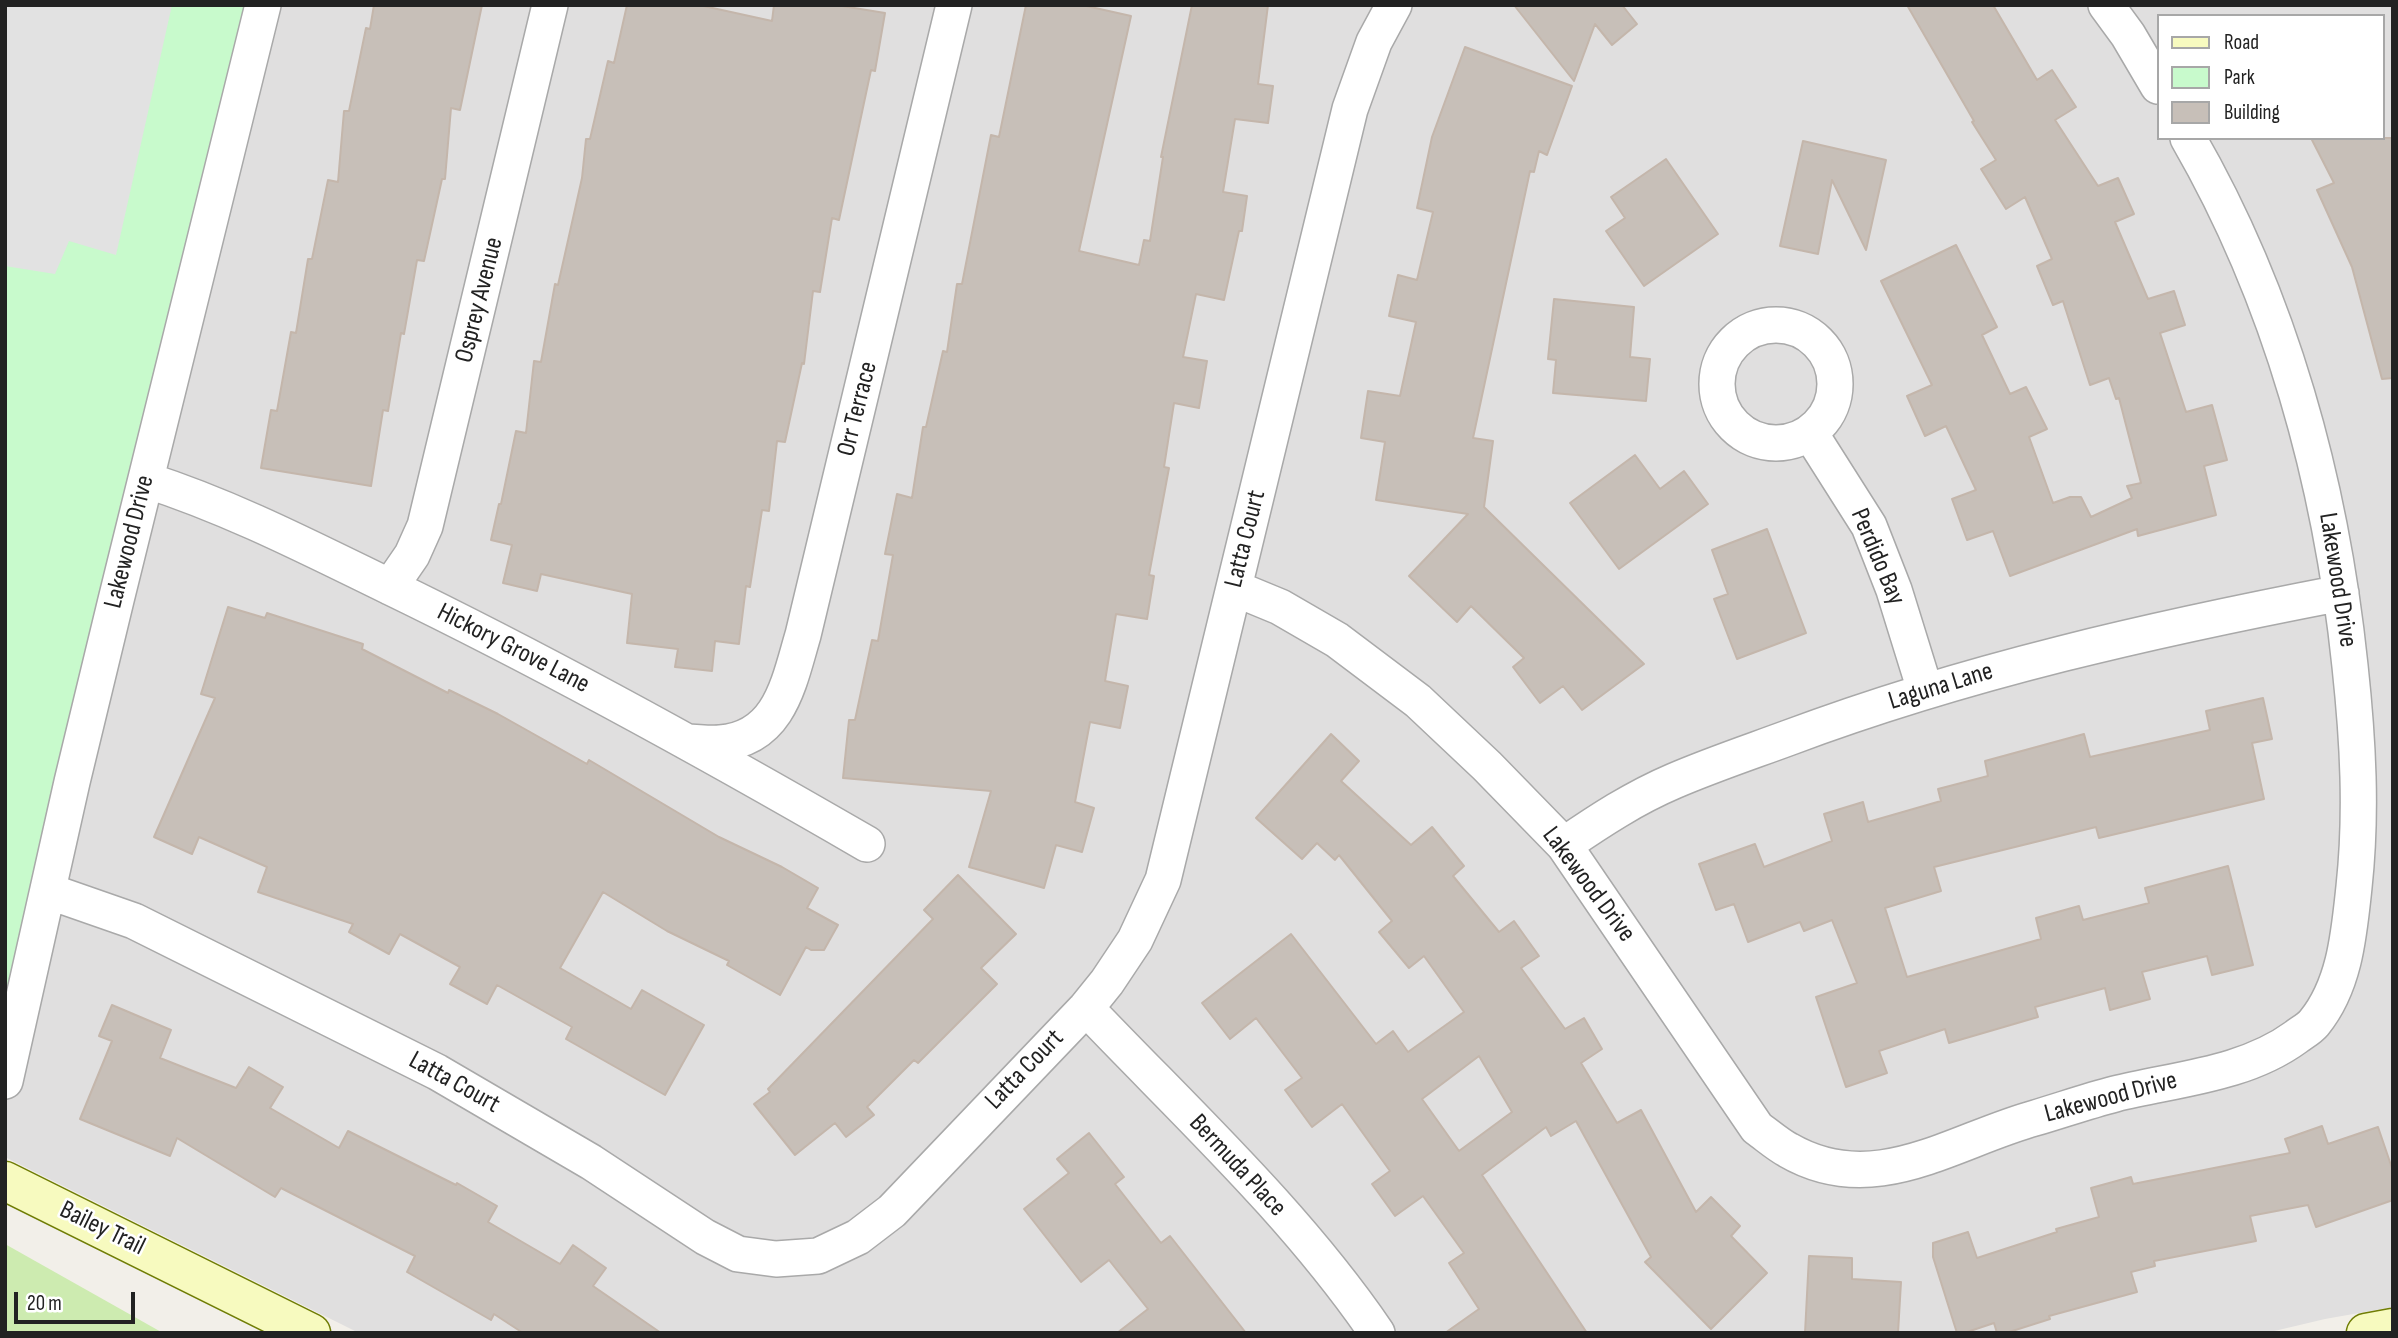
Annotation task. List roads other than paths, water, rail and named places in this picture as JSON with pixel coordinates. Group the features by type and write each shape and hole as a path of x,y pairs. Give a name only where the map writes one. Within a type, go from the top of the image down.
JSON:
{"street":[{"name":"Lakewood Drive","path":"5,1081 81,743 263,5"},
{"name":"Osprey Avenue","path":"390,587 412,555 425,526 550,5"},
{"name":"Orr Terrace","path":"687,742 720,743 744,738 762,728 776,712 785,694 809,608 954,5"},
{"name":"Latta Court","path":"48,891 134,921 425,1066 591,1161 705,1237 738,1254 776,1259 818,1256 858,1237 892,1211 1086,1008 1135,940 1163,880 1350,110 1374,42 1394,5"},
{"path":"2106,5 2128,35 2156,83"},
{"name":"Lakewood Drive","path":"1234,588 1280,607 1337,640 1418,701 1564,845 1757,1128 1812,1162 1842,1170 1876,1170 1911,1163 2021,1121 2116,1094 2238,1066 2282,1047 2313,1025 2334,988 2348,949 2358,855 2358,740 2330,521 2304,421 2280,341 2219,192 2190,140"},
{"name":"Perdido Bay","path":"1810,433 1869,526 1894,590 1925,690"},
{"name":"Hickory Grove Lane","path":"146,480 198,496 507,645 687,742 867,844"},
{"name":"Laguna Lane","path":"1564,845 1616,810 1674,781 1925,690 2116,641 2341,593"},
{"name":"Bermuda Place","path":"1086,1008 1242,1168 1322,1258 1377,1333"},
{"name":"Bailey Trail","path":"5,1181 311,1333"},
{"path":"2366,1333 2393,1328"}]}
